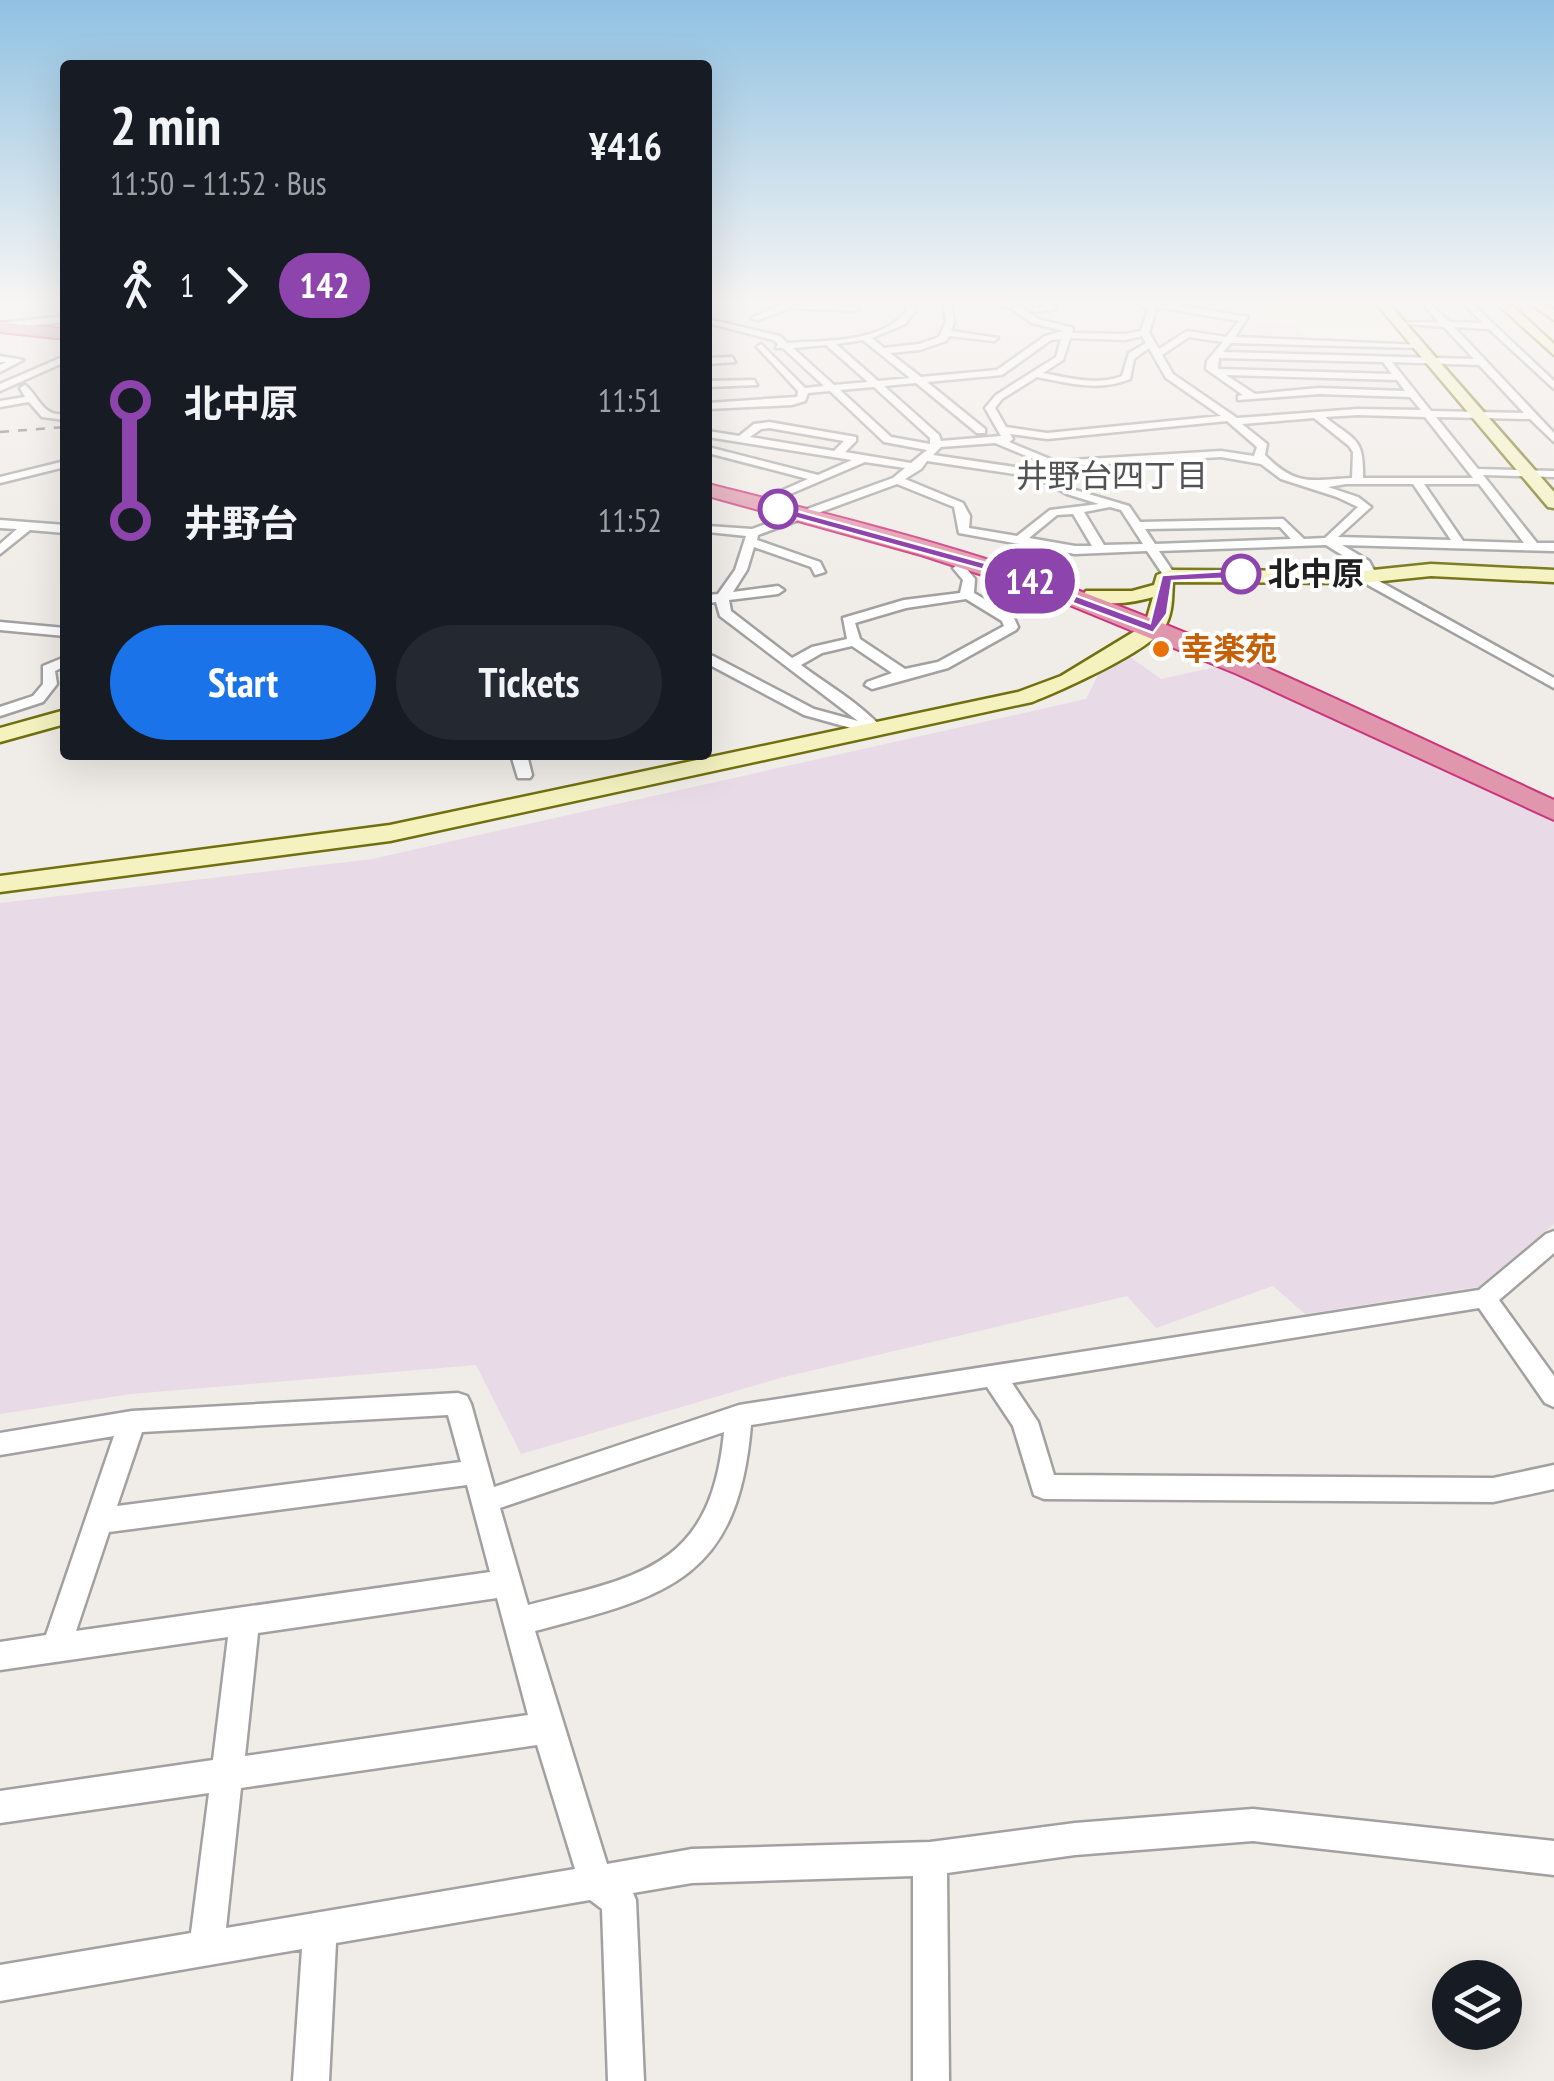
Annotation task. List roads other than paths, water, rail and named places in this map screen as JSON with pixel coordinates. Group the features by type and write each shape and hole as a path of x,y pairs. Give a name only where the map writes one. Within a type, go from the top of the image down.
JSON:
{"highway":[{"path":"712,488 769,500 804,513"},
{"path":"712,488 975,554 1093,595 1554,811"},
{"path":"975,554 1057,591 1155,625 1554,799"}],"street":[{"path":"712,406 802,399"},
{"path":"844,399 888,440 934,446 1029,435 1358,412 1532,416"},
{"path":"0,884 390,833 876,730 1049,689 1090,670 1155,625 1166,582 1152,548 1125,508 1071,492 1038,474 978,464 934,446 889,399"},
{"path":"876,730 849,704 726,613 724,596 741,570 752,538 804,513 897,480 917,467 934,446 981,431 942,399"},
{"path":"991,399 995,402"},
{"path":"999,399 990,408 1004,439 1020,452 1054,464 1221,454 1263,461 1309,487 1365,507 1335,531 1330,542"},
{"path":"1206,399 1263,446 1259,456 1263,461"},
{"path":"1209,401 1229,399"},
{"path":"1418,399 1534,546"},
{"path":"1465,399 1554,503"},
{"path":"1516,399 1554,439"},
{"path":"0,404 32,400 39,412 60,418"},
{"path":"741,439 758,426 769,425 858,436 858,432 808,417 790,402"},
{"path":"1318,417 1358,452 1357,481"},
{"path":"712,435 917,467"},
{"path":"838,453 852,438"},
{"path":"978,464 1004,439"},
{"path":"712,451 818,478"},
{"path":"1000,468 1020,452"},
{"path":"769,500 866,457"},
{"path":"1038,474 1054,464"},
{"path":"0,480 60,465"},
{"path":"1309,487 1357,481 1554,474"},
{"path":"1415,479 1460,545"},
{"path":"897,480 958,504 964,516 963,530 1075,550 1330,542 1554,547"},
{"path":"1018,540 1054,512 1116,506"},
{"path":"1076,509 1101,550"},
{"path":"1139,526 1283,523 1302,544"},
{"path":"0,524 60,529"},
{"path":"0,550 27,526"},
{"path":"712,530 752,538 816,565 819,572"},
{"path":"966,594 969,579 959,568 1001,538"},
{"path":"1330,542 1366,564 1364,578"},
{"path":"1093,595 1133,596 1166,582 1364,578 1431,570 1554,576"},
{"path":"1364,578 1554,684"},
{"path":"712,598 778,590"},
{"path":"872,685 943,664 1011,627 1008,619 966,594 904,604 848,621 854,641 903,674"},
{"path":"0,626 60,632"},
{"path":"792,664 818,650 854,641"},
{"path":"712,661 808,712 876,730"},
{"path":"0,712 38,699 50,684 48,669 60,663"},
{"path":"0,735 60,718"},
{"path":"521,760 524,774"},
{"path":"99,1521 480,1487 739,1416 1485,1298 1554,1240"},
{"path":"1485,1298 1554,1396"},
{"path":"993,1376 1024,1422 1044,1487 1493,1490 1554,1477"},
{"path":"0,1444 132,1422 458,1404 596,1885 618,1900 626,2081"},
{"path":"519,1621 643,1587 682,1567 712,1527 730,1487 739,1416"},
{"path":"56,1648 132,1422"},
{"path":"0,1656 508,1583"},
{"path":"206,1950 244,1622"},
{"path":"0,1807 548,1728"},
{"path":"0,1983 692,1866 930,1859 1075,1840 1253,1825 1554,1858"},
{"path":"930,1859 931,2081"},
{"path":"311,2081 320,1930"}],"railway":[{"path":"0,432 60,427"}],"place":[{"name":"北中原","path":"1241,574"},
{"name":"幸楽苑","path":"1161,649"}],"district":[{"name":"井野台四丁目","path":"1112,476"}]}
